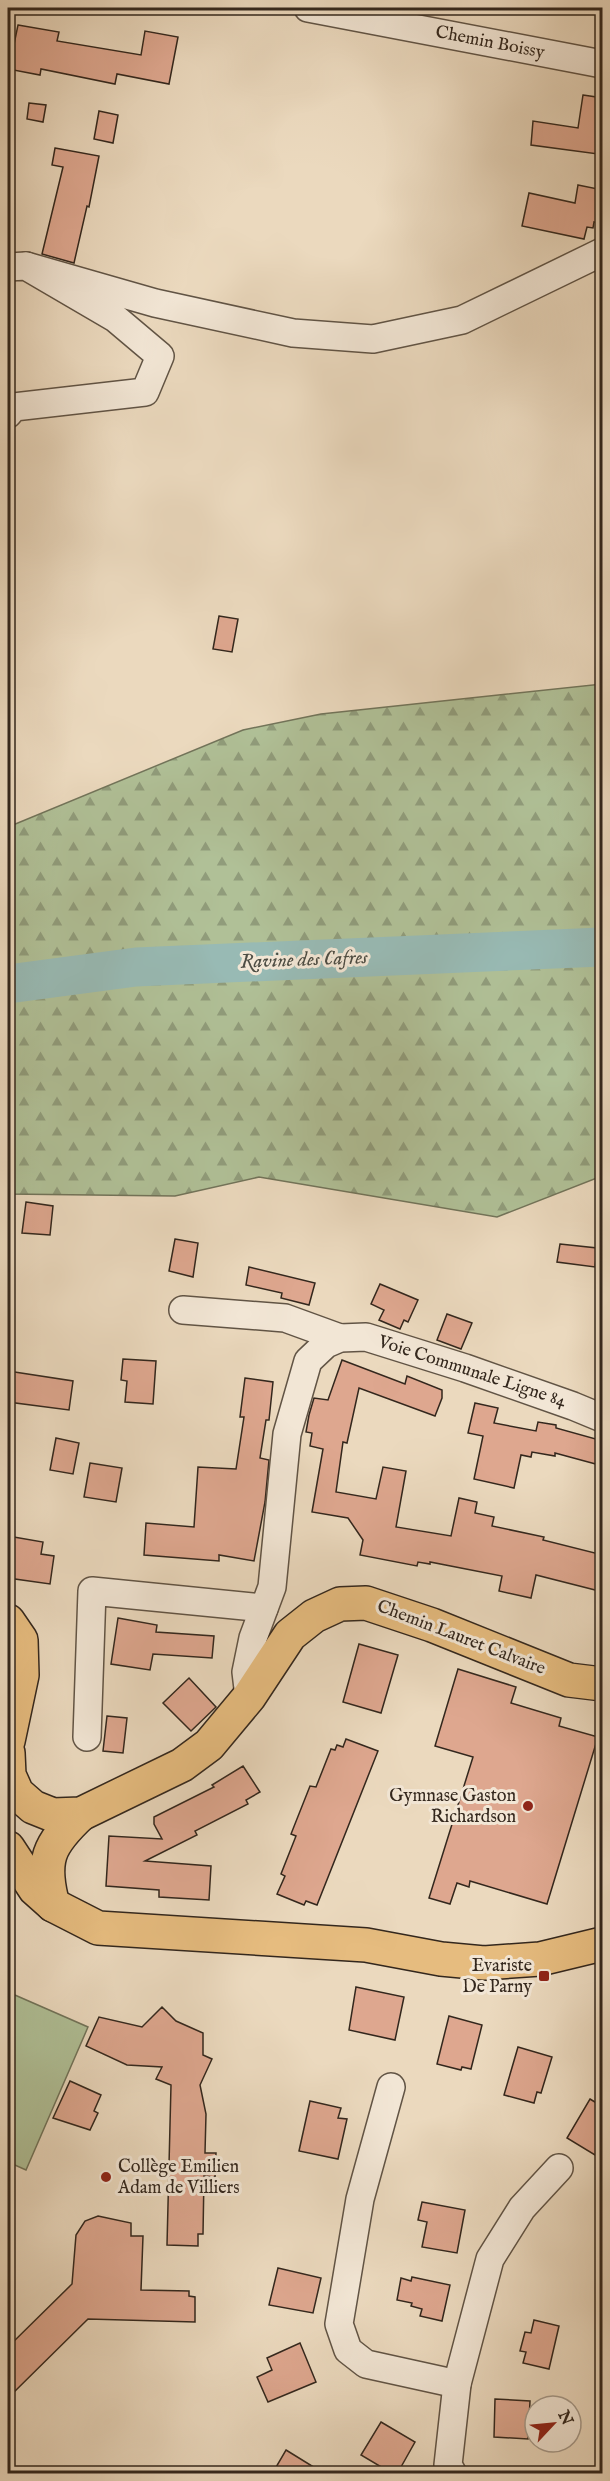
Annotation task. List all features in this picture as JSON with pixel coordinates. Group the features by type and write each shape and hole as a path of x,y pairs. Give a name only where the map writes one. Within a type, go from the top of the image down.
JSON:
{"main road":[{"name":"Chemin Lauret Calvaire","path":"67,1814 182,1765 209,1745 249,1697 290,1635 314,1617 339,1604 366,1603 432,1625 569,1680 603,1684"},
{"path":"8,1621 21,1640 22,1675 8,1741"},
{"path":"8,1753 9,1775 17,1793 33,1807 67,1814"},
{"path":"8,1841 67,1814"},
{"path":"53,1905 47,1859 67,1814"},
{"path":"8,1848 34,1889 53,1905 98,1928 366,1945 441,1959 484,1963 540,1959 603,1944"}],"street":[{"name":"Chemin Boissy","path":"308,8 603,64"},
{"path":"17,266 155,303 281,330 373,339 462,320 603,252"},
{"path":"8,414 14,407 145,392 160,356 115,318 17,266"},
{"name":"Voie Communale Ligne 84","path":"183,1310 285,1318 340,1338 366,1337 412,1350 603,1418"},
{"path":"249,1697 246,1672 253,1638 272,1587 287,1434 298,1389 308,1361 326,1344 340,1338"},
{"path":"87,1737 92,1591 264,1608"},
{"path":"391,2087 360,2199 339,2324 348,2349 366,2364 457,2384"},
{"path":"453,2474 448,2465 457,2384 490,2259 522,2208 559,2168"}],"green space":[{"path":"602,684 602,1176 497,1217 259,1177 175,1196 8,1194 8,827 243,730 321,714"},
{"path":"8,1992 88,2027 26,2170 8,2162"}],"building":[{"path":"18,25 59,32 57,41 141,55 145,31 178,37 169,84 117,74 115,84 41,69 40,75 8,69 8,48 13,49"},
{"path":"583,95 603,98 603,126 598,154 531,145 533,121 578,128"},
{"path":"29,103 46,105 43,122 27,119"},
{"path":"99,111 118,115 113,143 94,139"},
{"path":"55,148 99,156 89,207 87,206 74,263 42,254 63,167 52,165"},
{"path":"578,185 603,190 603,224 594,222 593,228 587,227 584,239 522,226 529,193 575,203"},
{"path":"219,616 238,619 232,652 213,649"},
{"path":"26,1202 53,1206 50,1235 22,1233"},
{"path":"175,1239 198,1243 193,1277 169,1271"},
{"path":"560,1244 597,1248 595,1267 557,1262"},
{"path":"249,1267 315,1283 309,1305 281,1298 282,1293 246,1285"},
{"path":"380,1284 418,1300 408,1322 404,1320 400,1329 379,1320 384,1310 371,1304"},
{"path":"447,1314 472,1323 461,1349 437,1340"},
{"path":"123,1359 156,1361 153,1404 125,1402 127,1381 121,1380"},
{"path":"342,1360 405,1384 407,1376 442,1390 442,1398 435,1416 359,1388 347,1443 343,1442 336,1492 376,1499 383,1467 406,1471 396,1527 451,1536 459,1498 477,1502 475,1513 494,1517 492,1526 544,1537 543,1540 603,1555 603,1592 536,1575 531,1598 499,1591 502,1576 430,1562 430,1564 418,1562 417,1566 360,1555 363,1540 348,1518 312,1512 323,1449 310,1446 312,1433 306,1432 309,1415 314,1398 328,1400"},
{"path":"8,1371 73,1381 69,1410 8,1402"},
{"path":"245,1378 273,1382 269,1420 266,1420 260,1458 269,1460 265,1502 254,1561 219,1555 219,1561 144,1555 146,1523 194,1527 198,1467 236,1469 244,1417 240,1417"},
{"path":"475,1403 498,1408 494,1423 536,1431 538,1422 556,1425 556,1428 603,1441 603,1466 555,1453 555,1456 532,1452 531,1457 521,1455 514,1488 474,1479 483,1436 468,1433"},
{"path":"56,1438 79,1443 73,1474 50,1470"},
{"path":"90,1463 122,1468 116,1502 84,1497"},
{"path":"8,1536 43,1542 41,1554 54,1556 50,1584 8,1578"},
{"path":"118,1618 157,1625 156,1632 214,1636 212,1658 153,1654 150,1670 111,1664"},
{"path":"359,1644 398,1655 381,1713 343,1702"},
{"path":"458,1669 516,1687 511,1703 561,1718 559,1726 598,1737 547,1904 470,1881 469,1887 457,1883 450,1904 429,1898 473,1757 435,1746"},
{"path":"189,1678 216,1707 191,1731 163,1703"},
{"path":"107,1716 127,1718 123,1753 103,1751"},
{"path":"346,1739 378,1751 317,1905 306,1901 304,1905 277,1894 285,1876 281,1874 296,1836 291,1834 310,1786 316,1787 331,1749 335,1750 337,1745 343,1747"},
{"path":"243,1766 260,1792 246,1800 248,1804 195,1831 197,1835 145,1861 211,1866 209,1900 159,1897 159,1890 106,1886 109,1836 162,1839 154,1824 154,1817 214,1787 212,1785"},
{"path":"356,1987 404,1997 395,2040 349,2030"},
{"path":"162,2007 176,2021 203,2033 203,2055 212,2059 200,2085 206,2114 205,2153 216,2153 215,2177 204,2176 203,2234 198,2234 198,2246 167,2245 171,2085 156,2079 162,2067 127,2065 86,2046 99,2017 142,2027"},
{"path":"449,2016 482,2025 471,2069 462,2067 461,2070 437,2064"},
{"path":"518,2047 552,2057 541,2093 537,2092 534,2103 504,2095"},
{"path":"70,2081 101,2095 94,2111 98,2113 90,2130 53,2118"},
{"path":"590,2099 603,2107 603,2144 595,2155 567,2138"},
{"path":"310,2101 341,2108 338,2118 347,2119 338,2159 299,2151"},
{"path":"422,2202 465,2210 457,2253 422,2247 427,2222 418,2220"},
{"path":"98,2216 131,2223 131,2236 143,2236 141,2290 189,2291 189,2296 195,2297 195,2322 88,2319 8,2398 8,2347 72,2284 76,2235 85,2221"},
{"path":"278,2268 321,2278 313,2313 269,2305"},
{"path":"412,2277 450,2285 442,2321 420,2316 422,2309 411,2306 412,2303 397,2300 401,2278 411,2281"},
{"path":"534,2320 559,2326 549,2369 523,2363 526,2352 520,2351 525,2332 531,2333"},
{"path":"300,2343 316,2382 268,2402 257,2377 272,2370 267,2358"},
{"path":"495,2399 523,2401 523,2439 494,2437"},
{"path":"381,2422 415,2442 397,2474 393,2474 361,2455"},
{"path":"286,2450 325,2474 272,2474"}],"waterway":[{"name":"Ravine des Cafres","path":"8,984 136,967 602,947"}],"place":[{"name":"Gymnase Gaston Richardson","path":"528,1806"},
{"name":"Evariste De Parny","path":"544,1976"},
{"name":"Collège Emilien Adam de Villiers","path":"106,2177"}]}
